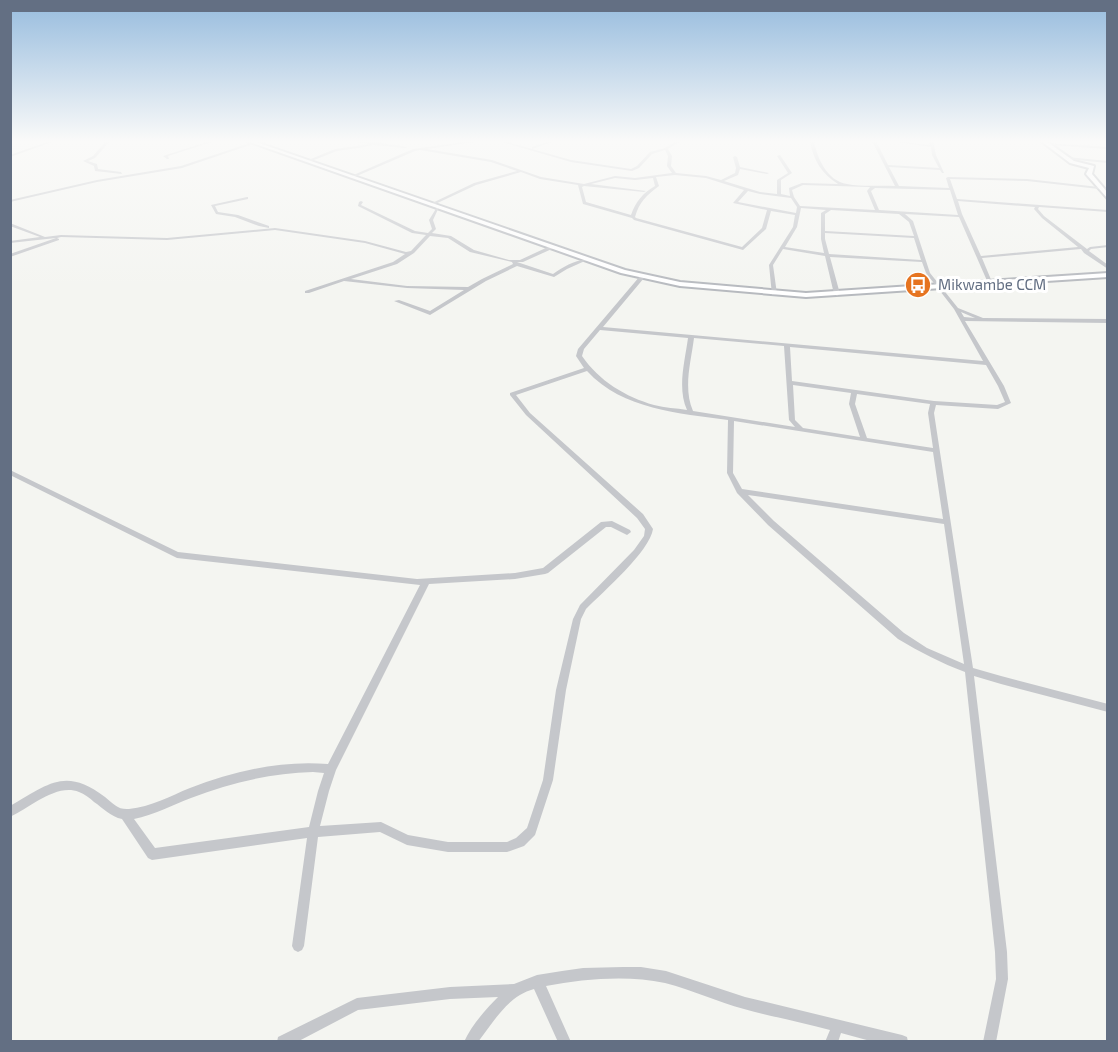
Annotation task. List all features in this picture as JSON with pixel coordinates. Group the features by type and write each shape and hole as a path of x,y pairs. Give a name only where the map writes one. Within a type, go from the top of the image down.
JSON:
{"main road":[{"path":"388,190 585,260 642,277 774,294 837,294 939,285 1107,275"}],"street":[{"path":"10,201 59,190"},
{"path":"430,205 462,190"},
{"path":"581,190 584,203 744,249 764,228 769,210"},
{"path":"632,190 644,191 633,217"},
{"path":"746,190 735,203 796,214"},
{"path":"752,190 792,197"},
{"path":"779,190 779,196"},
{"path":"790,190 799,207"},
{"path":"872,190 878,212"},
{"path":"951,190 990,282"},
{"path":"247,198 213,205 217,213 243,216 255,224 275,229 365,242 410,253"},
{"path":"955,200 1026,205 1037,208 1107,211"},
{"path":"361,202 359,205 411,231 449,237 474,252 554,276 565,268 585,260"},
{"path":"799,207 961,216"},
{"path":"774,294 771,265 795,227 799,207"},
{"path":"307,292 395,263 410,253 434,229 431,220 438,208"},
{"path":"817,208 823,213"},
{"path":"1037,208 1080,248 1107,268"},
{"path":"823,213 830,209"},
{"path":"823,213 826,255 837,294"},
{"path":"791,383 934,403 998,407 1008,404 988,363 956,309 922,261 910,219 901,213"},
{"path":"10,224 44,237"},
{"path":"10,242 67,236 167,239 275,229"},
{"path":"823,232 916,237"},
{"path":"10,256 67,236"},
{"path":"1086,252 1090,248 1107,246"},
{"path":"510,261 521,261 552,247"},
{"path":"980,257 1080,248"},
{"path":"783,249 826,255 922,261"},
{"path":"397,301 430,313 517,264"},
{"path":"642,277 581,349 579,356 586,369 616,391 639,402 691,413 934,450"},
{"path":"345,280 407,287 470,289"},
{"path":"956,309 988,320"},
{"path":"962,319 1107,321"},
{"path":"598,328 988,363"},
{"path":"691,337 685,394 686,404 691,413"},
{"path":"787,346 792,420 800,428"},
{"path":"124,815 152,854 312,832 381,827 407,840 448,847 507,847 520,842 531,831 548,780 561,690 576,619 583,607 637,552 648,536 649,529 640,516 528,414 512,394 586,369"},
{"path":"854,391 852,404 864,438"},
{"path":"934,403 931,412 934,450 969,669 1001,952 1002,978 989,1041"},
{"path":"731,419 730,472 740,491 786,537 901,636 924,653 969,669 1107,708"},
{"path":"782,426 792,420"},
{"path":"10,471 177,555 426,582 515,576 545,571 604,524 612,524 627,532"},
{"path":"740,491 946,522"},
{"path":"298,946 312,832 319,799 426,582"},
{"path":"10,812 48,790 75,786 124,815 145,811 242,777 304,767 332,769"},
{"path":"283,1041 357,1004 450,993 515,990 537,981 618,972 654,975 745,1003 794,1013 902,1041"},
{"path":"537,981 565,1041"},
{"path":"470,1041 515,990"},
{"path":"831,1041 838,1026"}],"place":[{"name":"Mikwambe CCM","path":"918,285"}]}
